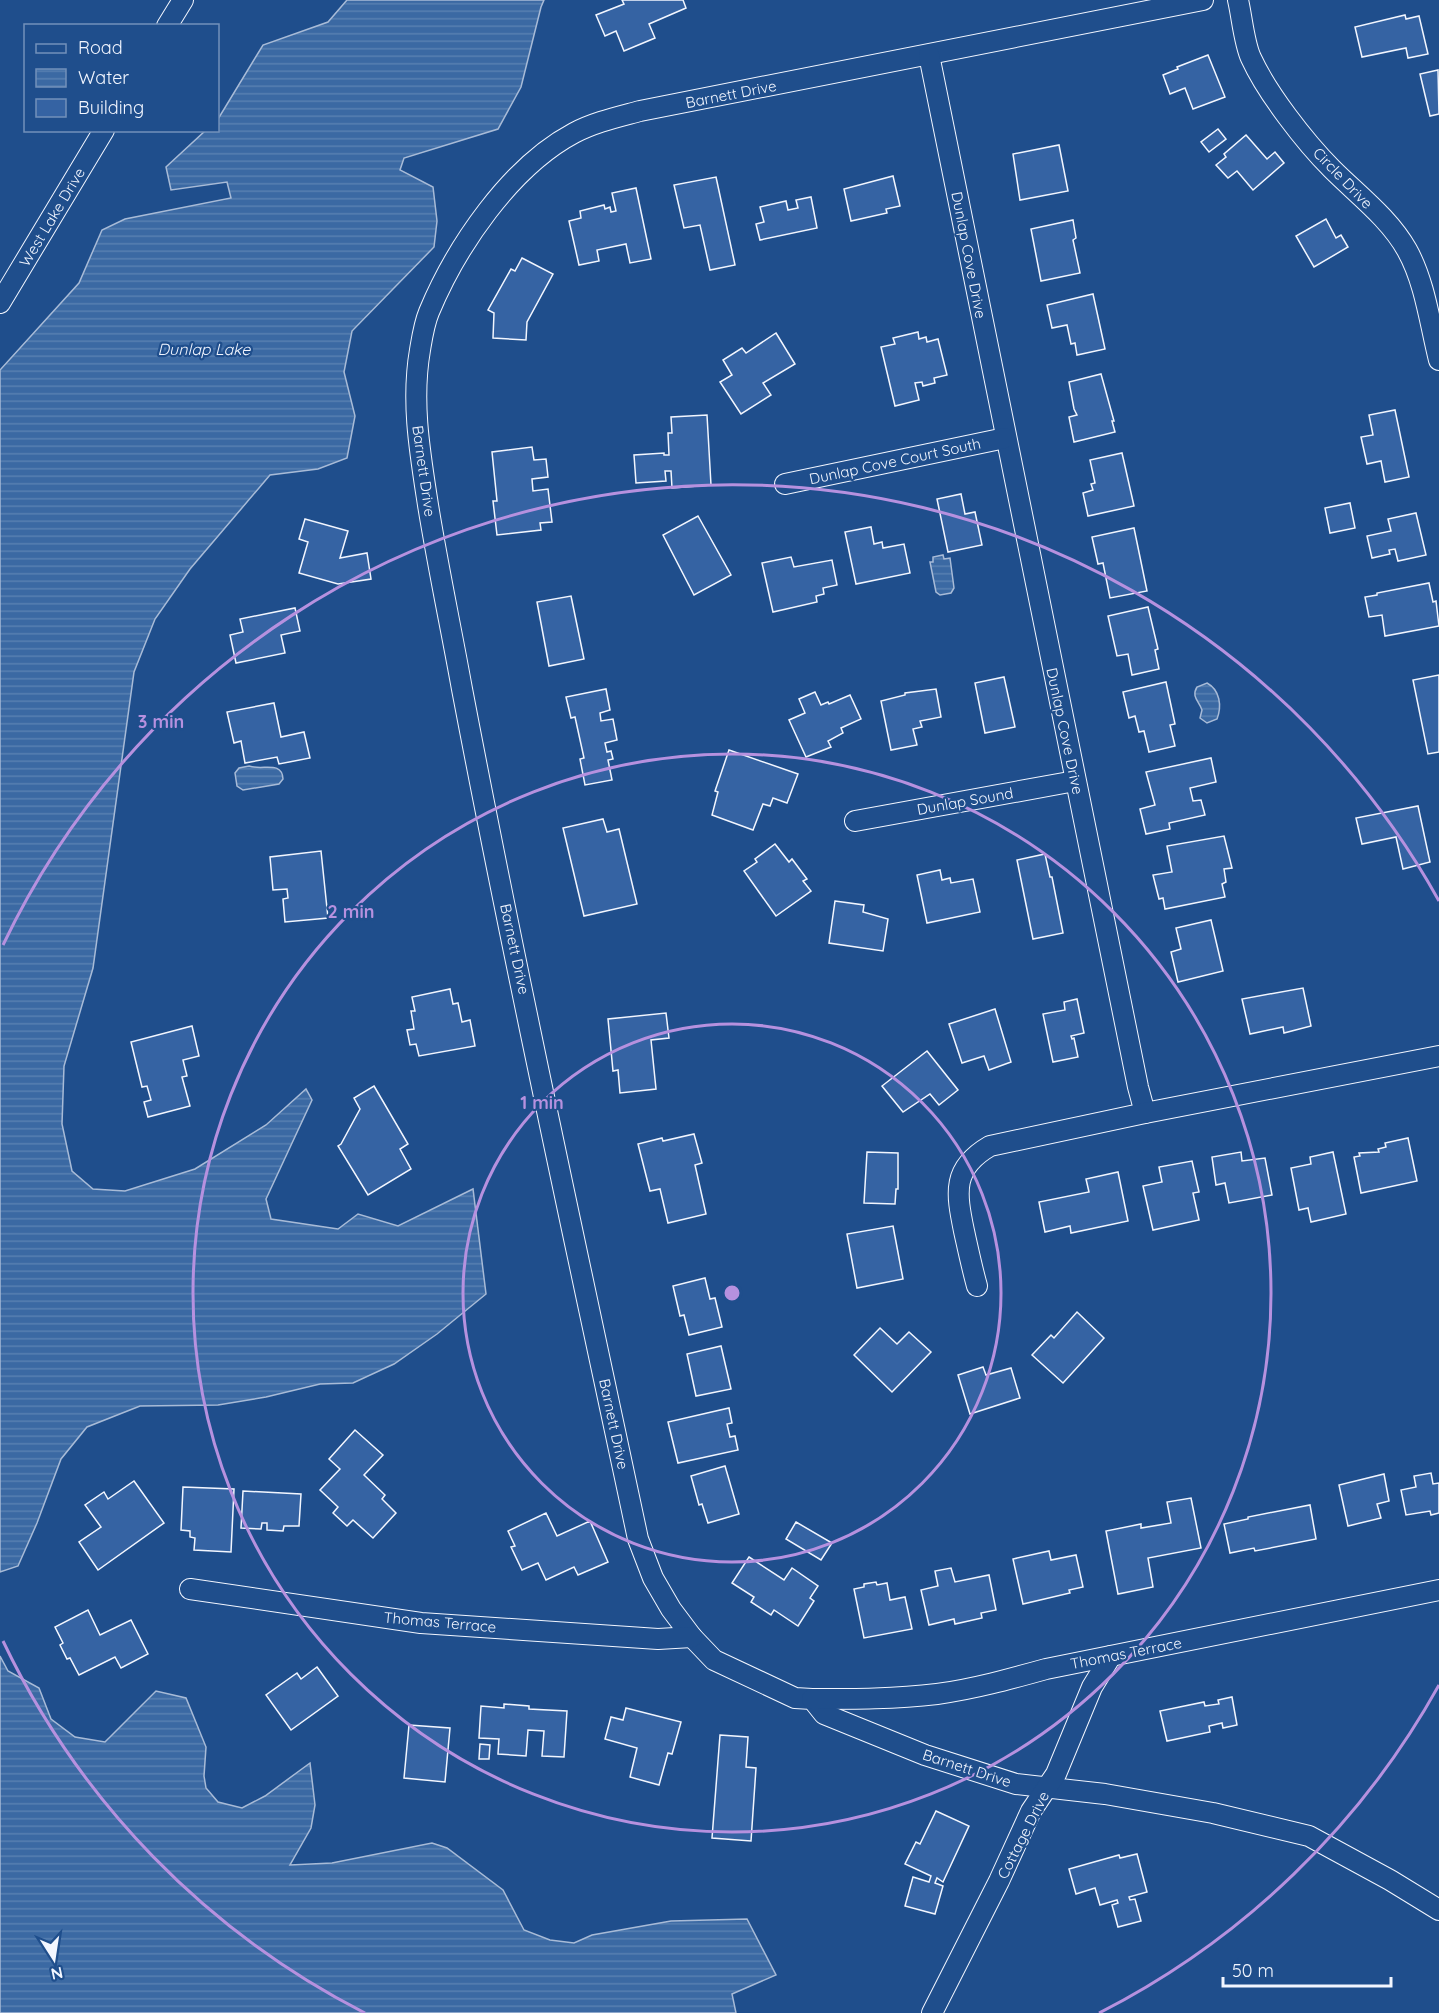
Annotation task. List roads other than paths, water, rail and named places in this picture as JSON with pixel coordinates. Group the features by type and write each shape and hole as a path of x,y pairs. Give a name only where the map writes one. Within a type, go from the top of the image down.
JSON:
{"street":[{"path":"168,24 183,0"},
{"name":"Barnett Drive","path":"1203,0 640,111 604,120 573,133 541,154 525,169 481,220 451,267 427,316 419,354 416,392 417,435 472,742 638,1539 653,1578 671,1609 692,1637 714,1660 795,1698 812,1699 824,1714 925,1755 1016,1784 1105,1794 1213,1813 1309,1836 1390,1880 1439,1910"},
{"name":"Circle Drive","path":"1238,0 1250,57 1266,83 1298,130 1331,168 1389,225 1407,250 1433,313 1439,360"},
{"name":"Dunlap Cove Drive","path":"929,55 1075,781 1145,1113"},
{"name":"West Lake Drive","path":"0,303 103,132"},
{"name":"Dunlap Cove Court South","path":"785,484 1005,438"},
{"name":"Dunlap Sound","path":"855,821 1075,781"},
{"path":"976,1286 958,1201 958,1183 964,1169 975,1155 990,1146 1145,1113 1439,1056"},
{"name":"Thomas Terrace","path":"190,1589 420,1623 657,1639 692,1637"},
{"name":"Thomas Terrace","path":"812,1699 880,1700 939,1694 1046,1669 1439,1590"},
{"name":"Cottage Drive","path":"932,2013 999,1881 1031,1811 1056,1774 1092,1687 1111,1656"}],"water":[{"name":"Dunlap Lake","path":"347,0 544,0 521,87 498,129 404,158 400,170 433,187 437,221 434,247 352,331 344,372 355,416 347,458 318,469 270,475 190,569 155,619 134,672 93,968 64,1066 62,1124 72,1171 93,1189 125,1191 195,1169 266,1125 306,1089 312,1100 266,1199 271,1219 338,1229 358,1214 398,1226 473,1189 486,1294 437,1334 394,1364 353,1383 320,1384 266,1397 218,1405 140,1406 87,1427 61,1459 18,1566 0,1572 0,370 79,283 102,230 125,219 231,198 227,182 171,190 166,167 204,132 219,132 219,117 263,45 328,22"},
{"path":"943,555 944,559 950,558 954,588 951,593 940,595 936,592 930,562 933,562 933,557"},
{"path":"1207,683 1217,694 1219,709 1217,719 1207,723 1200,718 1202,710 1195,694 1197,687"},
{"path":"249,766 275,768 282,773 283,779 279,784 243,790 237,786 235,773 239,768"},
{"path":"0,1656 8,1671 39,1688 51,1719 75,1737 105,1742 156,1691 186,1698 206,1747 204,1776 206,1788 218,1802 242,1808 265,1796 310,1763 315,1805 311,1828 290,1865 332,1863 432,1843 447,1848 503,1890 524,1930 550,1940 574,1943 592,1935 671,1921 747,1919 776,1975 732,1994 736,2013 0,2013"}]}
